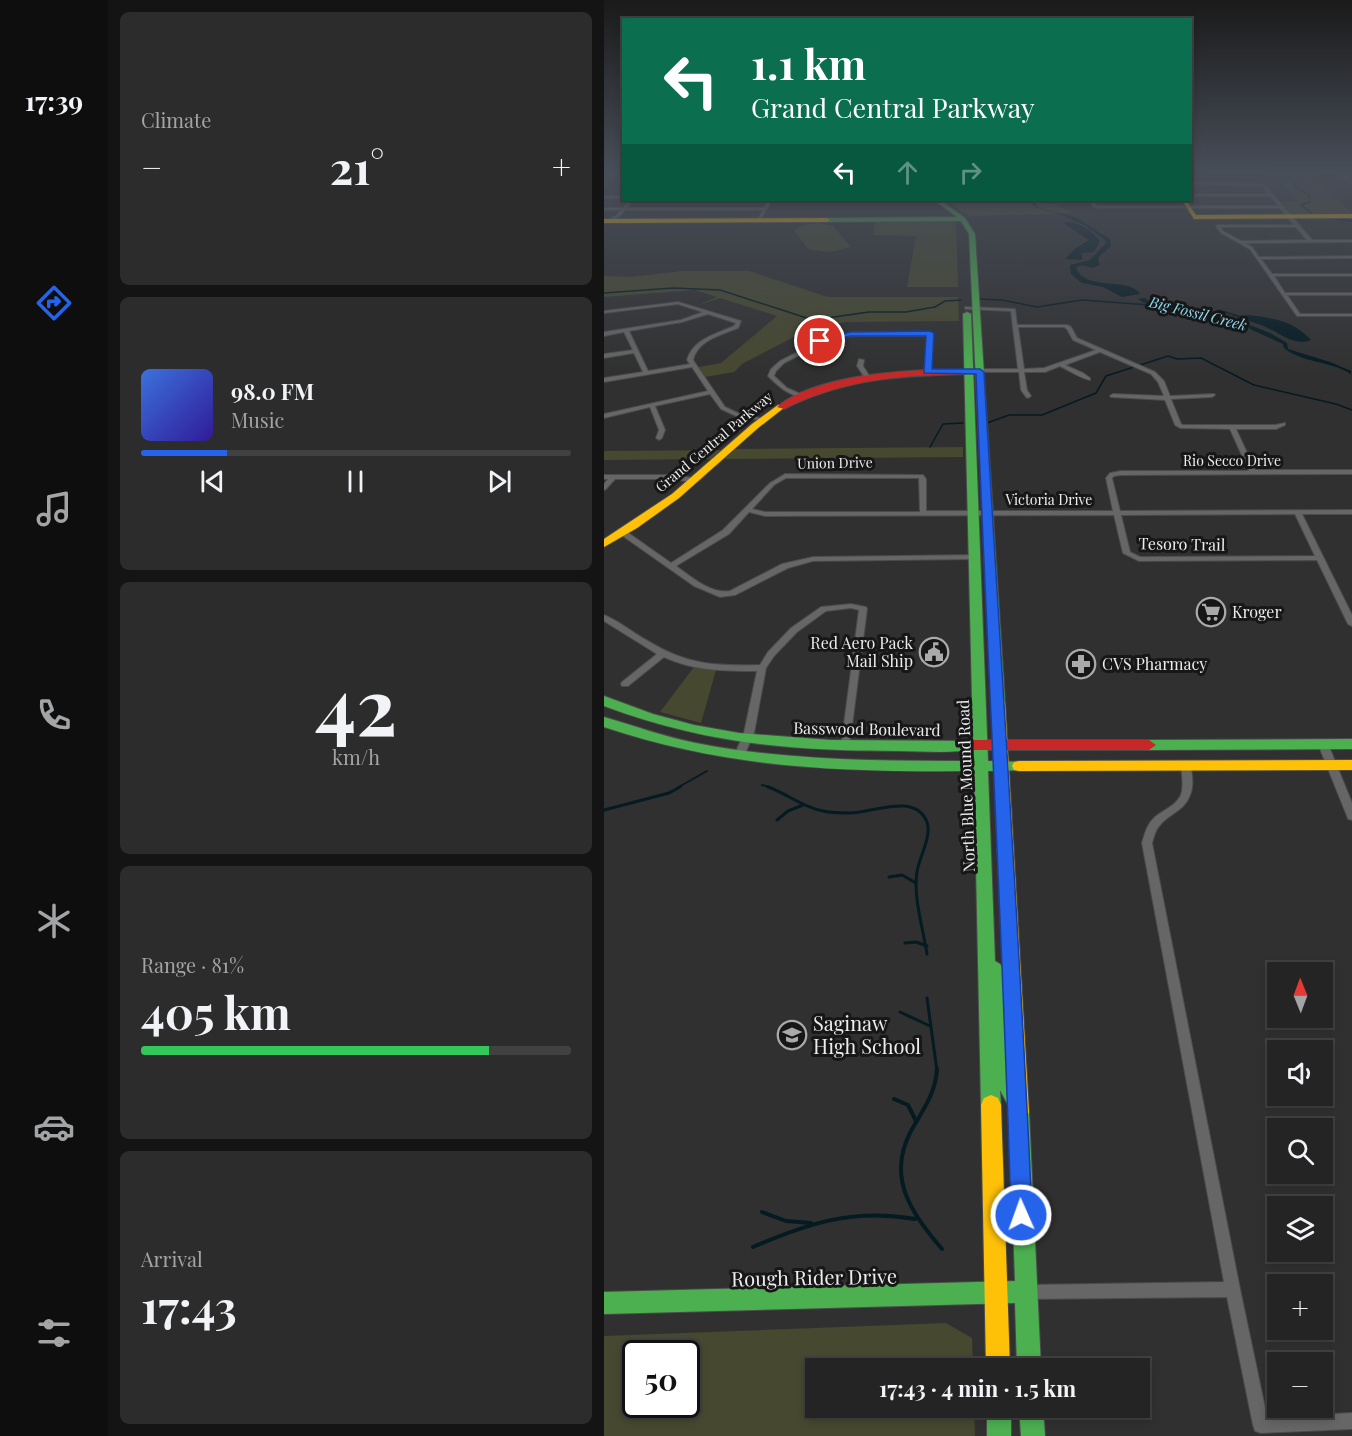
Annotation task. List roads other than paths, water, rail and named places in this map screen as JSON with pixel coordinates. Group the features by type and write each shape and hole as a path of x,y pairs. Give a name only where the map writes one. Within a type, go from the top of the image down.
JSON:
{"main road":[{"name":"North Blue Mound Road","path":"964,241 971,303 974,372 973,513 998,1358"},
{"name":"North Blue Mound Road","path":"971,303 974,277 972,241"},
{"path":"965,262 970,263 970,274 974,277"},
{"name":"Grand Central Parkway","path":"604,544 653,515 763,420 800,396 836,383 867,377 927,372 974,372"},
{"name":"North Blue Mound Road","path":"974,372 988,513 998,746 1013,975 1028,1358"},
{"name":"Basswood Boulevard","path":"604,701 671,724 746,740 804,746 1351,744"},
{"path":"604,722 668,742 739,756 788,762 848,765 1000,766 1351,765"},
{"path":"1186,766 1187,756 1192,751 1214,748 1223,744"},
{"path":"986,966 994,969 1000,978 1007,1084 1017,1101"},
{"name":"Rough Rider Drive","path":"604,1303 1024,1292"},
{"path":"999,1418 999,1436"},
{"path":"1032,1418 1033,1436"}],"street":[{"path":"1240,242 1351,242"},
{"path":"1240,242 1251,248 1300,315 1351,315"},
{"path":"1259,258 1351,257"},
{"path":"1272,275 1351,275"},
{"path":"1285,294 1351,294"},
{"path":"604,312 672,303 689,305 740,323 697,347 690,355 693,365 721,406 730,412 763,420"},
{"path":"971,303 1012,309 1024,390 1028,396"},
{"path":"604,334 691,320 709,312"},
{"path":"1015,326 1065,326 1069,328 1075,339 1145,369 1158,377 1180,426 1233,428 1276,427 1283,424"},
{"path":"626,330 646,373"},
{"path":"800,396 774,381 771,373 782,362 820,341 850,334 931,334 927,372"},
{"name":"Grand Central Parkway","path":"974,372 1041,371 1100,350"},
{"path":"604,356 636,351"},
{"path":"861,360 860,366 867,377"},
{"path":"604,380 693,365"},
{"path":"1061,365 1081,374 1088,380"},
{"path":"604,416 711,392"},
{"path":"1113,396 1167,398 1212,395"},
{"path":"652,405 662,430 660,438"},
{"path":"1233,428 1253,472"},
{"name":"Rio Secco Drive","path":"1112,474 1351,472"},
{"name":"Union Drive","path":"671,566 726,532 778,479 785,476 906,474 922,477 923,513"},
{"name":"Tesoro Trail","path":"1112,474 1109,478 1127,553 1134,558 1319,558"},
{"path":"604,477 667,477 696,480"},
{"path":"604,488 613,477"},
{"name":"Victoria Drive","path":"747,510 765,514 1351,512"},
{"path":"1297,512 1351,624"},
{"path":"624,534 709,591 724,595 785,566 806,560 975,556"},
{"path":"739,756 746,740 762,668 794,630 824,609 851,606 863,609 846,747"},
{"path":"604,618 663,653 694,664 762,668"},
{"path":"625,684 663,653"},
{"path":"1323,744 1351,816"},
{"path":"1186,766 1188,794 1181,804 1154,824 1147,843 1261,1425 1351,1421"},
{"path":"1024,1292 1233,1289"}],"water":[{"path":"1087,241 1100,241 1094,252 1082,253 1082,260 1065,259"},
{"path":"1105,241 1110,241 1111,246 1098,258 1100,265 1093,268 1082,266 1076,268 1088,280 1127,286 1140,294 1122,297 1103,287 1082,283 1071,274 1070,265 1090,260"},
{"path":"1145,298 1153,305 1247,324 1287,343 1288,349 1330,362 1351,371 1351,374 1299,357 1284,348 1283,344 1237,323 1241,327 1157,308 1138,299"},
{"path":"1218,309 1244,317 1248,315 1282,322 1298,328 1311,340 1304,342 1291,340 1264,326"}],"waterway":[{"path":"604,293 673,288 720,290 813,320 869,312 906,312 935,307 945,301 961,300"},
{"name":"Big Fossil Creek","path":"979,299 1002,300 1037,307 1082,300 1150,305"},
{"path":"987,423 1009,415 1042,415 1096,393 1106,376 1168,356 1177,359 1201,358 1254,385 1336,404 1352,410"},
{"path":"930,447 943,424 963,423"},
{"path":"677,788 707,771"},
{"path":"762,785 773,788"},
{"path":"604,810 669,793 680,787"},
{"path":"768,787 809,807 826,812 850,813 903,806 921,813 927,822 928,834 918,866 916,883"},
{"path":"777,820 788,811 803,805"},
{"path":"889,877 902,875 916,883"},
{"path":"916,883 925,945"},
{"path":"905,943 916,942 925,945"},
{"path":"925,945 927,954"},
{"path":"927,998 937,1070"},
{"path":"900,1012 930,1026"},
{"path":"937,1070 935,1084 929,1098 906,1142 901,1175 904,1191 911,1205 942,1249"},
{"path":"894,1099 908,1105 916,1121"},
{"path":"762,1212 786,1221 811,1223"},
{"path":"753,1247 793,1231 832,1220 872,1215 915,1219"}],"place":[{"name":"Kroger","path":"1211,612"},
{"name":"Red Aero Pack Mail Ship","path":"934,652"},
{"name":"CVS Pharmacy","path":"1081,664"},
{"name":"Saginaw High School","path":"792,1035"}]}
